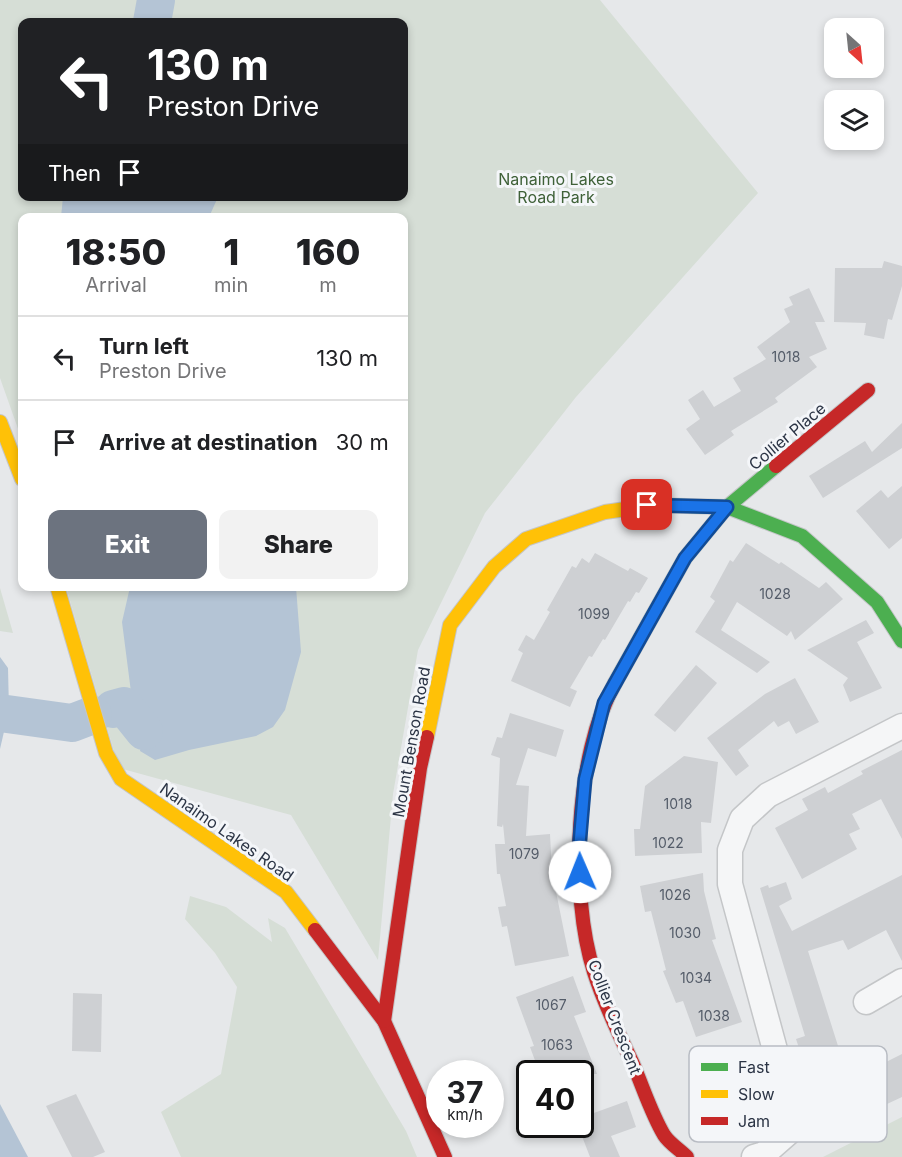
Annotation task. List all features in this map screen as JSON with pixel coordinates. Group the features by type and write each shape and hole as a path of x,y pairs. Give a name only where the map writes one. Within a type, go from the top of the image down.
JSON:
{"street":[{"name":"Collier Place","path":"727,507 868,390"},
{"path":"0,422 18,469"},
{"name":"Mount Benson Road","path":"384,1021 420,768 450,626 494,567 526,539 605,512 647,505 727,507 802,536 877,602 902,641"},
{"name":"Collier Crescent","path":"687,1157 665,1137 613,1020 594,971 582,917 579,850 585,779 604,703 685,558 727,507"},
{"name":"Nanaimo Lakes Road","path":"58,591 106,753 121,779 286,892 384,1021 445,1157"},
{"path":"774,1046 730,884 730,850 742,819 768,795 902,726"},
{"path":"866,1002 902,981"},
{"path":"754,1157 764,1154 777,1142"}],"green space":[{"name":"Nanaimo Lakes Road Park","path":"0,0 600,0 758,193 576,397 485,513 418,650 393,794 378,960 291,815 119,768 67,591 408,591 408,213 18,213 18,429 0,378"},
{"path":"0,588 13,633 0,631"},
{"path":"190,896 226,907 272,942 268,918 285,928 406,1131 417,1157 181,1157 161,1112 221,1074 237,987 215,953 185,919"},
{"path":"902,1117 902,1157 823,1157 853,1142 887,1142 887,1125"}],"water":[{"path":"63,201 216,201 211,213 61,213"},
{"path":"129,591 296,591 301,652 285,710 273,727 256,736 189,750 155,760 140,751 144,731 131,692 122,622"},
{"path":"0,657 8,668 9,710 0,749"},
{"path":"0,1104 28,1157 0,1157"}],"building":[{"path":"884,261 902,266 902,286 892,320 888,319 884,339 864,335 866,323 834,322 835,268 882,268"},
{"path":"809,288 825,322 815,322 827,349 809,357 817,367 775,398 778,402 731,431 734,435 705,455 686,429 700,419 688,400 703,390 714,407 741,391 733,378 766,359 757,347 790,322 784,309 793,305 789,297"},
{"path":"902,423 902,448 823,498 809,476 865,441 872,452"},
{"path":"902,486 902,538 889,549 856,511 881,490 888,498"},
{"path":"746,543 779,564 781,562 819,588 826,582 843,599 795,640 791,631 787,636 737,602 721,630 770,662 757,673 695,632 715,601 710,597 730,560 733,562"},
{"path":"595,553 628,571 630,568 648,578 639,593 636,592 630,602 628,601 605,640 603,639 592,657 589,656 570,688 577,691 570,707 511,681 523,653 518,650 526,635 534,640 550,612 547,610 572,566 576,568 582,558 589,563"},
{"path":"866,620 874,633 857,642 882,688 850,702 843,685 848,678 807,650"},
{"path":"696,665 717,683 675,732 654,715"},
{"path":"795,678 819,722 796,734 789,721 778,727 774,721 738,750 749,766 736,776 707,738 765,694"},
{"path":"510,713 564,730 556,757 528,748 516,785 529,786 526,836 550,834 552,872 569,956 515,966 507,926 502,927 498,907 506,906 500,874 497,874 495,844 505,844 503,824 502,827 497,826 500,758 491,755 497,737 502,738"},
{"path":"902,750 902,839 881,799 852,814 860,829 849,834 857,849 802,879 775,828 808,810 802,799 825,787 828,793 863,774 861,771"},
{"path":"684,756 718,762 711,823 701,822 702,853 635,856 634,829 640,829 645,786"},
{"path":"703,873 704,891 716,939 712,940 742,1022 696,1037 683,1001 676,1003 663,971 666,970 651,911 645,912 640,886"},
{"path":"902,875 902,961 886,930 848,950 843,940 808,951 838,1046 798,1046 796,1039 805,1036 760,888 768,885 769,888 786,882 792,899 779,906 792,931"},
{"path":"573,976 586,1012 574,1016 591,1060 535,1060 530,1047 534,1046 516,997"},
{"path":"73,993 102,994 101,1052 72,1051"},
{"path":"902,1054 902,1097 887,1104 887,1062"},
{"path":"76,1094 105,1152 93,1157 72,1157 46,1106"},
{"path":"627,1101 636,1127 611,1136 620,1157 590,1157 583,1138 594,1138 594,1113"}],"waterway":[{"path":"153,18 156,0"},
{"path":"113,709 124,706 144,731"},
{"path":"7,714 72,723 93,715"}],"traffic: fast":[{"path":"615,683 685,558 727,507 776,466"},
{"path":"626,509 647,505 727,507 802,536 877,602 902,641"}],"traffic: slow":[{"path":"0,422 18,469"},
{"path":"427,737 450,625 494,567 526,539 605,512 626,509"},
{"path":"58,591 106,753 121,779 286,892 315,930"}],"traffic: jam":[{"path":"776,466 868,390"},
{"path":"615,683 591,747 584,785 579,865 586,940 602,996 659,1127 666,1138 687,1157"},
{"path":"384,1021 420,768 427,737"},
{"path":"315,930 384,1021 445,1157"}],"route":[{"path":"580,872 579,850 585,779 604,703 685,558 727,507 647,505"}]}
